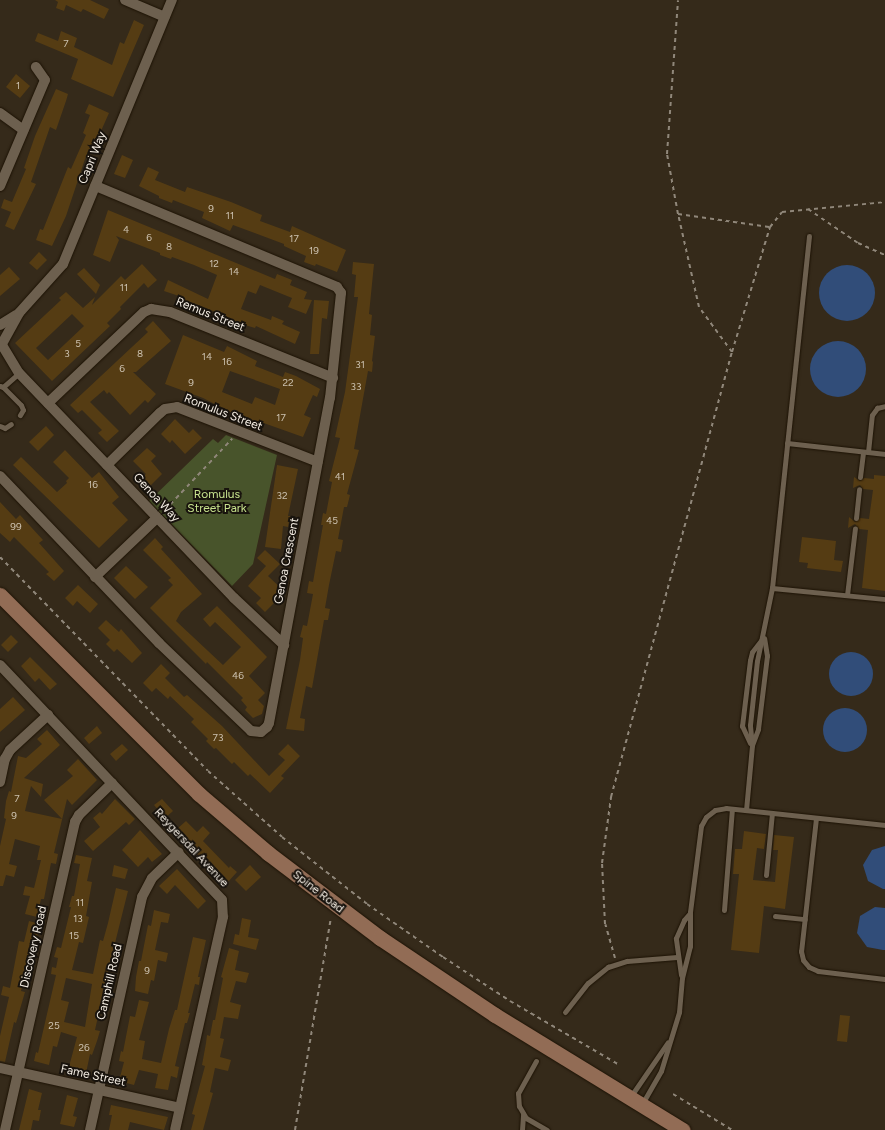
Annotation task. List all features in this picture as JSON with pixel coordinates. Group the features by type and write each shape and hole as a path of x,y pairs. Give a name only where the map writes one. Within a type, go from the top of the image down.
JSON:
{"main road":[{"name":"Spine Road","path":"0,595 199,794 268,853 396,949 495,1015 683,1130"}],"street":[{"path":"125,0 165,17"},
{"name":"Capri Way","path":"1,343 19,313 63,264 172,0"},
{"path":"0,186 45,80 36,67"},
{"path":"0,113 23,130"},
{"name":"Genoa Crescent","path":"0,476 159,643 251,731 261,732 269,723 318,462 333,378 341,293 337,287 95,186"},
{"name":"Remus Street","path":"48,403 144,312 151,309 170,312 333,378"},
{"name":"Capri Way","path":"0,326 19,313"},
{"name":"Genoa Way","path":"1,343 16,369"},
{"name":"Genoa Way","path":"0,358 16,369 234,598 284,645"},
{"name":"Romulus Street","path":"107,465 160,413 171,407 186,410 318,462"},
{"path":"95,577 157,518"},
{"name":"Reygersdal Avenue","path":"0,665 219,895 224,909 175,1130"},
{"path":"0,782 5,759 10,750 48,715"},
{"name":"Discovery Road","path":"5,1130 75,822 79,815 112,783"},
{"name":"Camphill Road","path":"90,1130 142,897 152,878 179,852"},
{"name":"Fame Street","path":"0,1068 180,1108"}],"lane":[{"path":"746,810 752,745 750,725 756,671 772,588 809,236"},
{"path":"16,369 2,387 21,405 23,410 20,415"},
{"path":"860,477 872,415 877,408 885,406"},
{"path":"0,426 5,428 11,424"},
{"path":"787,443 885,454"},
{"path":"856,518 859,488"},
{"path":"847,595 855,528"},
{"path":"772,588 885,599"},
{"path":"752,745 758,729 767,656 763,638"},
{"path":"636,1101 661,1071 679,1012 682,978 690,946 690,912 701,826 706,817 715,810 732,809 885,825"},
{"path":"724,910 732,809"},
{"path":"766,875 772,813"},
{"path":"816,818 801,951 803,960 809,967 818,970 885,979"},
{"path":"682,978 677,957 676,938 690,912"},
{"path":"775,916 804,919"},
{"path":"565,1012 573,1000 598,974 616,964 653,958 677,957"},
{"path":"636,1101 672,1037"},
{"path":"536,1061 518,1093 519,1106 523,1114 547,1130"},
{"path":"522,1130 523,1114"}],"path":[{"path":"678,0 667,154 698,307 732,352"},
{"path":"616,964 605,924 602,863 611,797 732,352 770,227 782,212 807,208 885,202"},
{"path":"807,208 858,243 885,255"},
{"path":"678,214 770,227"},
{"path":"157,518 232,442 235,430"},
{"path":"0,557 208,771 282,837 367,904 443,957 510,1001 618,1064"},
{"path":"295,1130 332,919 324,913"},
{"path":"673,1094 732,1130"}],"green space":[{"name":"Romulus Street Park","path":"226,435 277,455 253,564 232,586 149,501 213,439 218,443"}],"water":[{"path":"841,265 853,265 863,269 871,277 875,293 871,309 863,317 853,321 841,321 831,317 823,309 819,299 819,287 823,277 831,269"},
{"path":"832,341 844,341 854,345 862,353 866,369 862,385 854,393 844,397 832,397 822,393 814,385 810,375 810,363 814,353 822,345"},
{"path":"855,652 867,658 872,665 872,683 867,690 860,695 847,696 839,693 832,686 829,670 832,662 839,655"},
{"path":"849,708 861,714 866,721 866,739 861,746 854,751 841,752 833,749 826,742 823,726 826,718 833,711"},
{"path":"885,846 885,889 883,889 868,881 863,865 872,850"},
{"path":"875,907 885,908 885,950 867,947 857,933 860,916"}],"building":[{"path":"55,0 90,0 109,9 104,19 83,9 81,12 66,5 64,11 56,8 58,2"},
{"path":"134,20 144,25 113,97 71,79 78,59 35,41 38,33 58,41 61,31 77,38 74,47 112,65 120,42 124,44"},
{"path":"16,74 30,86 20,98 6,87"},
{"path":"56,89 68,94 66,101 56,130 50,127 31,182 36,184 14,230 5,226 11,212 1,208 4,199 12,202 26,169 24,168 35,136"},
{"path":"89,104 109,113 101,131 103,132 100,140 95,138 85,159 66,216 52,246 36,240 40,229 43,230 68,167 71,169 86,135 83,133 90,115 85,113"},
{"path":"122,155 133,160 125,178 114,174"},
{"path":"148,167 159,172 155,180 185,192 187,187 231,202 262,215 260,221 290,232 292,226 346,250 337,272 316,264 315,266 304,262 306,256 284,246 284,244 233,225 230,231 202,218 204,212 173,200 172,203 159,198 159,196 139,186"},
{"path":"108,210 275,279 277,274 292,280 290,285 307,292 304,299 312,300 306,314 288,307 292,298 260,285 256,294 248,291 241,309 271,320 272,316 284,321 282,324 300,332 295,344 256,326 255,328 224,319 225,316 193,303 191,308 182,305 185,298 164,291 168,280 208,299 217,275 172,257 171,259 160,255 160,253 116,236 119,240 110,262 93,255"},
{"path":"39,252 47,260 37,270 29,263"},
{"path":"353,262 374,264 369,314 372,315 370,335 375,336 372,372 368,371 354,449 359,450 347,494 350,495 347,507 344,507 338,539 343,540 341,552 336,551 329,585 325,608 330,609 328,620 324,620 312,688 306,686 300,718 305,719 304,731 286,729 300,660 303,638 300,637 303,625 307,626 313,594 307,593 309,581 313,582 323,525 321,525 323,513 326,514 332,482 329,481 340,438 335,437 345,392 358,297 354,297 356,275 352,274"},
{"path":"142,264 157,280 148,288 144,283 107,323 110,326 52,381 15,343 61,300 59,298 66,292 83,308 95,297 92,305 121,276 125,280","holes":["72,314 84,326 48,360 36,348"]},
{"path":"9,267 20,279 0,296 0,275"},
{"path":"84,268 100,285 96,294 77,274"},
{"path":"314,300 329,301 327,319 322,318 319,354 310,354"},
{"path":"153,321 171,341 136,372 133,372 156,394 148,403 145,400 130,415 109,392 107,394 104,390 90,402 119,431 107,442 98,433 102,430 82,410 78,413 70,405 148,332 145,329"},
{"path":"183,335 224,352 227,346 257,361 255,366 283,377 285,372 320,389 317,397 313,395 304,415 311,418 303,437 258,421 256,425 203,398 165,384","holes":["230,371 280,389 275,405 255,397 252,404 222,392"]},
{"path":"175,419 189,433 193,429 202,438 185,454 172,440 170,443 161,434"},
{"path":"46,426 54,435 38,451 29,442"},
{"path":"147,448 156,456 151,461 162,474 147,489 139,480 146,474 133,461"},
{"path":"65,450 92,478 99,472 119,497 112,503 128,520 99,548 13,465 21,457 57,492 67,483 66,481 69,478 53,462"},
{"path":"277,465 298,469 288,516 290,516 288,527 283,526 281,549 265,547"},
{"path":"874,475 885,476 885,591 862,588 868,530 859,529 855,524 848,528 849,517 855,522 860,518 869,519 873,490 863,489 860,485 853,488 854,477 860,481 864,478 874,479"},
{"path":"0,502 16,519 20,515 43,540 39,543 64,571 54,581 46,574 49,572 14,537 10,542 0,533"},
{"path":"802,537 836,541 834,560 843,561 841,572 807,568 808,563 799,562"},
{"path":"155,538 163,547 161,549 202,594 181,612 176,621 223,665 241,647 215,622 210,627 203,619 217,606 267,657 249,676 265,693 258,700 264,706 262,714 253,718 245,710 247,707 241,700 243,698 150,608 173,585 168,580 171,578 143,550"},
{"path":"265,550 280,564 268,576 285,592 265,612 256,603 261,598 248,586 266,566 257,558"},
{"path":"126,566 148,587 135,599 114,578"},
{"path":"78,585 98,604 90,613 77,601 73,606 65,598"},
{"path":"106,620 119,632 121,629 142,653 132,663 117,649 114,652 106,644 110,640 98,628"},
{"path":"11,635 18,642 8,652 1,645"},
{"path":"30,657 57,684 50,690 39,678 35,682 21,666"},
{"path":"161,664 170,673 165,678 184,697 187,695 222,726 269,776 285,760 278,754 288,744 300,756 281,776 284,778 270,793 250,774 248,776 234,762 232,764 216,748 214,749 206,741 208,739 191,722 194,719 170,696 168,699 156,688 152,692 143,683"},
{"path":"13,697 25,710 0,732 0,709"},
{"path":"97,726 102,733 89,744 84,738"},
{"path":"47,730 60,745 24,778 43,784 41,797 31,786 25,811 62,819 44,800 73,776 67,770 78,759 97,780 72,805 67,799 54,853 58,854 56,864 51,863 44,899 41,899 37,917 25,914 30,896 23,895 25,886 34,888 41,860 37,860 40,846 15,839 9,864 17,866 14,877 6,875 3,886 0,886 0,846 6,819 4,818 6,801 9,791 11,792 18,756 26,758 42,744 37,739"},
{"path":"122,744 128,750 116,761 110,754"},
{"path":"115,799 135,819 129,825 126,822 93,851 84,841 100,827 93,818 100,812 102,814"},
{"path":"162,799 173,811 165,818 154,805"},
{"path":"186,821 197,832 203,826 210,833 203,841 229,868 230,866 237,872 227,883 186,843 189,840 178,828"},
{"path":"140,830 162,854 152,862 148,857 138,867 122,850"},
{"path":"744,831 766,834 764,849 757,848 753,880 775,882 778,850 773,850 774,835 794,837 785,909 764,906 759,953 731,950 739,874 733,874 735,849 742,849"},
{"path":"76,855 92,858 87,881 92,882 86,916 89,917 83,943 79,942 72,970 93,974 100,940 103,941 116,888 128,891 115,943 118,944 116,954 112,953 95,1030 100,1031 92,1055 90,1054 85,1078 67,1074 77,1037 61,1032 57,1047 53,1046 49,1065 34,1061 36,1052 38,1053 56,975 51,974 52,967 56,968 58,958 54,957 57,947 61,948 71,907 69,907 72,896 74,896 80,864 74,863","holes":["66,978 92,984 85,1027 64,1022 69,1002 61,1000"]},
{"path":"114,865 128,869 125,879 112,876"},
{"path":"250,865 261,877 246,891 235,880"},
{"path":"177,869 206,901 198,909 175,885 167,894 159,886"},
{"path":"154,910 170,914 168,923 161,922 155,950 168,953 166,962 158,960 154,981 151,980 148,994 135,991 136,977 148,925 151,926"},
{"path":"242,918 251,920 248,937 259,939 256,950 233,944 235,934 239,935"},
{"path":"29,921 40,924 35,945 37,945 32,966 27,965 21,991 25,992 16,1023 14,1022 5,1062 0,1061 0,1036 9,997 1,995 3,986 10,988 19,941 24,942"},
{"path":"193,937 206,940 198,977 200,977 199,985 195,984 188,1013 190,1013 187,1023 185,1023 175,1066 179,1067 177,1078 171,1076 168,1090 155,1088 158,1074 139,1070 134,1085 119,1081 124,1062 119,1061 121,1051 123,1052 130,1016 135,1017 139,1000 149,1002 139,1040 145,1041 142,1059 161,1063 169,1029 175,1010 177,1010"},
{"path":"229,948 239,951 235,970 249,973 246,983 236,981 230,1002 241,1005 238,1019 224,1017 220,1038 224,1039 220,1057 231,1060 228,1071 215,1068 210,1092 213,1093 203,1130 191,1130 195,1115 192,1114 205,1066 202,1065 207,1035 210,1036 213,1020 215,1020 223,978 221,977"},
{"path":"840,1015 850,1016 847,1042 837,1041"},
{"path":"29,1089 42,1093 38,1110 41,1110 39,1121 33,1120 31,1130 19,1130"},
{"path":"67,1095 78,1098 73,1116 77,1117 74,1127 60,1124"},
{"path":"111,1105 168,1117 164,1130 130,1122 128,1130 109,1130 112,1115 109,1115"}]}
